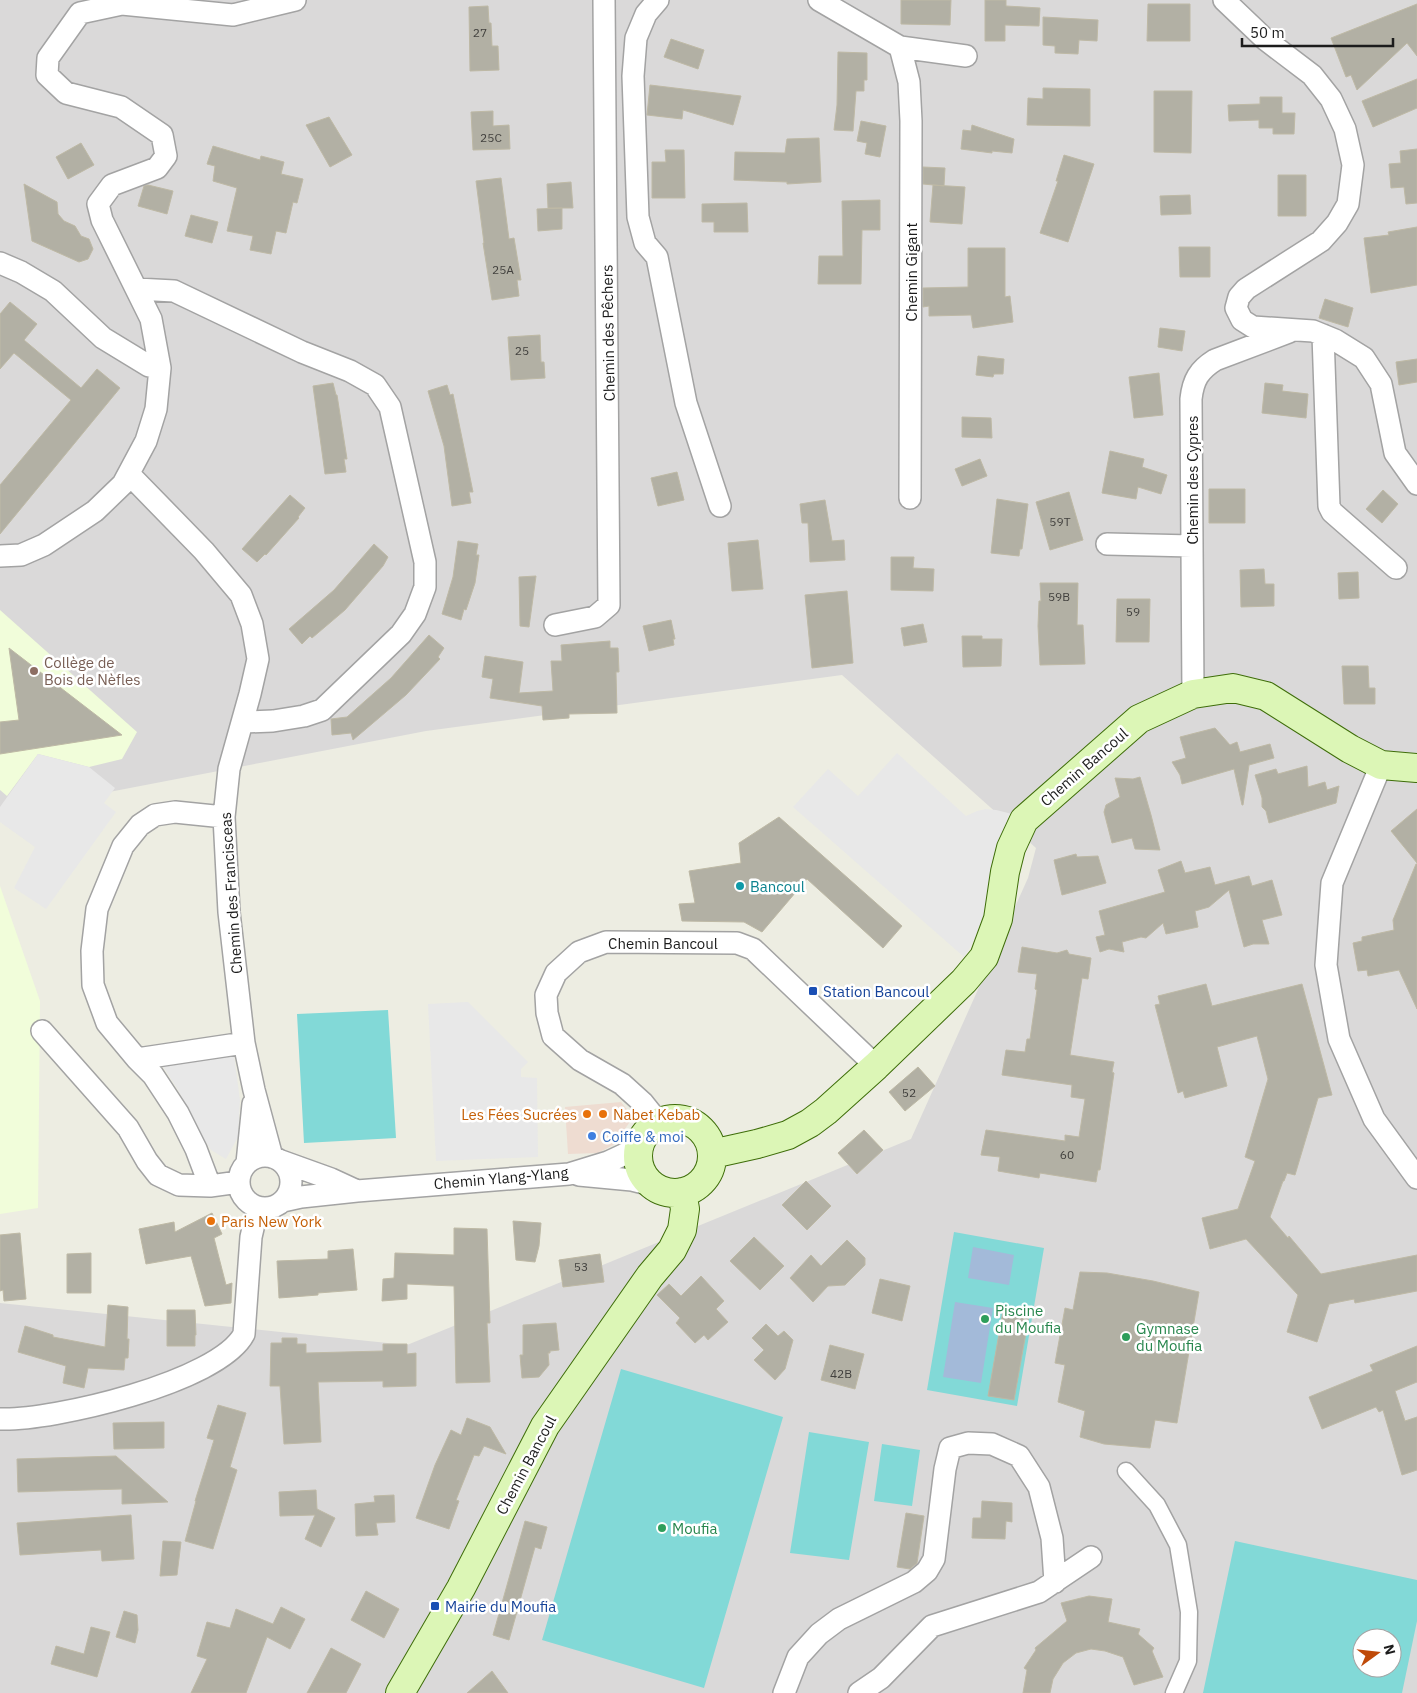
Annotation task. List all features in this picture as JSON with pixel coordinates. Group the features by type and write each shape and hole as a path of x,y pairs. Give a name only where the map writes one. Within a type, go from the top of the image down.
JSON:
{"main road":[{"name":"Chemin Bancoul","path":"712,1154 788,1135 810,1123 876,1066 964,981 984,957 998,919 1011,848 1024,820 1139,719 1193,694 1233,688 1266,696 1350,749 1381,765 1417,768"},
{"path":"668,1120 688,1122 704,1134 709,1143 712,1154 711,1164 701,1183 692,1189 672,1193 661,1191 652,1185 640,1168 638,1157 640,1147 650,1129 659,1123 668,1120"},
{"name":"Chemin Bancoul","path":"400,1693 461,1588 545,1426 650,1276 672,1250 682,1230 685,1209 682,1192"}],"street":[{"path":"0,556 21,555 44,545 95,510 123,484 146,441 156,409 160,368 152,319 102,220 98,204 112,185 157,168 166,156 162,135 121,107 66,93 47,75 48,58 80,13 122,4 233,15 294,0"},
{"name":"Chemin des Pêchers","path":"555,625 595,617 609,605 604,0"},
{"path":"658,0 646,14 636,38 633,76 638,217 645,243 656,257 686,403 720,506"},
{"path":"819,0 900,47 966,56"},
{"name":"Chemin des Cypres","path":"1224,0 1266,40 1312,75 1331,99 1345,129 1353,165 1348,204 1338,222 1321,241 1246,289 1239,297 1236,308 1242,320 1253,326 1313,331 1335,340 1364,358 1381,384 1395,453 1417,484"},
{"name":"Chemin Gigant","path":"900,47 909,82 911,121 910,498"},
{"path":"0,263 21,272 53,291 103,338 149,366 160,368"},
{"path":"137,289 174,291 302,352 350,371 375,385 390,407 426,562 425,587 415,614 402,634 322,710 304,716 273,721 243,722"},
{"name":"Chemin des Cypres","path":"1193,694 1191,399 1193,387 1197,375 1205,366 1215,360 1294,330"},
{"path":"1323,335 1329,506 1332,512 1396,568"},
{"name":"Chemin des Francisceas","path":"129,474 197,544 241,594 252,624 258,659 243,722 228,769 224,817 229,912 244,1043 254,1090 277,1159"},
{"path":"1107,544 1192,546"},
{"path":"1381,765 1332,883 1326,965 1339,1039 1374,1119 1417,1178"},
{"path":"210,1186 196,1149 178,1113 152,1075 136,1059 107,1023 93,985 92,951 97,909 122,846 140,826 155,815 175,812 224,817"},
{"name":"Chemin Bancoul","path":"659,1123 643,1103 622,1084 580,1060 553,1036 547,1013 546,995 556,973 579,952 606,942 737,943 753,949 876,1066"},
{"path":"42,1031 128,1128 147,1161 158,1175 179,1185 210,1186 243,1173 254,1158 263,1156 277,1159 289,1170 291,1182 289,1193 283,1201 272,1208 261,1208 250,1204 242,1194 243,1173"},
{"path":"136,1059 244,1043"},
{"name":"Chemin des Francisceas","path":"243,1173 254,1090"},
{"name":"Chemin Ylang-Ylang","path":"283,1201 301,1197 358,1191 569,1174 608,1162 640,1147"},
{"name":"Chemin Ylang-Ylang","path":"277,1159 358,1191"},
{"path":"569,1174 632,1180 652,1185"},
{"path":"0,1419 16,1420 60,1414 109,1403 184,1376 223,1358 239,1344 244,1334 251,1237 261,1208"},
{"path":"784,1693 798,1657 819,1634 839,1619 914,1582 927,1571 934,1559 945,1469 950,1448 968,1443 992,1444 1019,1456 1039,1486 1052,1538 1055,1582"},
{"path":"1126,1472 1156,1505 1178,1544 1188,1612 1188,1661 1174,1693"},
{"path":"859,1693 881,1678 932,1626 1039,1592 1091,1557"}],"shaded area":[{"path":"0,0 1417,0 1417,1693 0,1693 0,1303 407,1345 911,1139 1028,878 1036,848 842,675 426,731 0,813"},
{"name":"Collège de Bois de Nèfles","path":"0,610 137,732 122,759 89,767 38,754 7,796 0,790"},
{"path":"897,753 966,816 986,809 1016,815 1001,838 995,852 984,916 964,957 793,807 828,769 858,796"},
{"path":"38,754 89,767 115,788 104,803 116,812 46,909 14,888 35,847 0,822 0,807"},
{"path":"0,886 40,1001 38,1208 0,1214"},
{"path":"468,1002 528,1062 521,1069 521,1077 537,1078 538,1157 436,1161 428,1004"},
{"path":"388,1010 396,1138 304,1143 297,1014"},
{"path":"234,1055 240,1100 238,1137 226,1159 211,1150 162,1065"},
{"path":"621,1102 630,1113 631,1120 615,1144 598,1153 568,1154 565,1107"},
{"name":"Piscine du Moufia","path":"954,1232 1044,1248 1017,1406 927,1390"},
{"path":"973,1247 1014,1255 1009,1285 968,1278"},
{"path":"955,1302 993,1308 981,1383 943,1377"},
{"name":"Moufia","path":"621,1369 783,1417 704,1688 542,1640"},
{"path":"809,1432 869,1442 849,1560 790,1553"},
{"path":"882,1444 920,1450 912,1506 874,1501"},
{"path":"1235,1541 1417,1580 1417,1621 1402,1693 1203,1693"}],"building":[{"path":"901,0 951,0 950,25 901,24"},
{"path":"985,0 1006,0 1006,6 1040,8 1039,26 1005,25 1005,41 985,41"},
{"path":"1148,4 1190,4 1190,41 1147,41"},
{"path":"1417,4 1417,56 1407,43 1357,90 1351,75 1346,77 1331,38"},
{"path":"488,6 492,46 498,46 499,70 470,71 469,7"},
{"path":"1043,17 1098,20 1097,41 1079,40 1078,54 1055,53 1055,46 1043,45"},
{"path":"671,39 704,50 698,69 664,57"},
{"path":"838,52 867,53 867,80 864,80 864,91 856,91 853,131 834,130 837,105"},
{"path":"1417,79 1417,108 1373,127 1362,101"},
{"path":"650,85 741,96 733,125 683,110 682,119 647,115"},
{"path":"1043,88 1090,89 1090,126 1027,125 1028,98 1043,99"},
{"path":"1154,91 1192,91 1191,153 1154,152"},
{"path":"1260,97 1282,97 1282,113 1295,113 1294,134 1273,134 1273,128 1259,128 1259,120 1229,121 1228,105 1260,104"},
{"path":"493,111 493,126 509,125 510,149 473,150 471,112"},
{"path":"329,117 352,155 330,167 306,125"},
{"path":"861,121 886,126 880,157 865,154 867,143 857,141"},
{"path":"972,125 1014,139 1012,153 992,151 992,153 961,149 963,130 971,131"},
{"path":"819,138 821,182 787,184 787,182 734,180 735,152 785,153 787,139"},
{"path":"81,143 94,165 68,179 56,157"},
{"path":"213,146 260,160 261,156 284,162 281,174 303,179 297,203 293,202 286,233 276,231 271,254 250,250 253,236 227,231 237,188 213,181 215,166 207,164"},
{"path":"1417,149 1417,203 1406,204 1404,187 1391,188 1389,164 1401,163 1400,151"},
{"path":"665,150 684,150 685,198 652,198 652,162 666,162"},
{"path":"1064,155 1094,164 1068,242 1040,233 1058,181 1056,181"},
{"path":"923,167 945,168 944,186 923,184"},
{"path":"1278,175 1306,175 1306,216 1278,216"},
{"path":"501,178 509,239 514,238 521,280 517,280 519,296 492,300 476,181"},
{"path":"571,182 573,208 548,208 547,184"},
{"path":"24,184 57,202 58,214 64,221 75,226 81,236 89,239 93,249 88,259 79,262 32,241"},
{"path":"148,185 173,191 167,214 138,206 144,186"},
{"path":"933,185 965,187 962,224 930,222"},
{"path":"1190,195 1191,214 1161,215 1160,196"},
{"path":"880,200 880,230 862,230 861,284 818,284 819,256 843,256 842,201"},
{"path":"747,203 748,232 714,232 714,222 702,222 702,204"},
{"path":"562,208 562,229 538,231 537,209"},
{"path":"191,215 218,222 212,243 185,236"},
{"path":"1417,227 1417,285 1371,293 1364,238 1389,235 1388,232"},
{"path":"1179,247 1210,247 1210,277 1180,277"},
{"path":"968,248 1005,248 1005,297 1010,296 1013,322 973,328 971,315 929,316 929,306 923,307 923,288 968,287"},
{"path":"1325,299 1353,308 1348,327 1319,318"},
{"path":"10,302 37,324 24,340 81,388 97,369 120,388 0,534 0,485 71,400 14,353 0,369 0,314"},
{"path":"1160,328 1185,331 1182,351 1158,347"},
{"path":"540,335 541,362 544,362 545,378 511,380 508,337"},
{"path":"978,356 1004,359 1003,374 994,374 993,377 976,375"},
{"path":"1417,359 1417,382 1399,385 1396,362"},
{"path":"1159,373 1163,415 1134,418 1129,377"},
{"path":"333,383 337,395 347,459 344,459 346,472 325,474 313,386"},
{"path":"1265,383 1283,385 1282,391 1308,394 1306,418 1262,413"},
{"path":"447,385 450,395 453,394 473,492 469,492 471,503 452,506 444,446 428,391"},
{"path":"962,417 991,418 992,438 962,437"},
{"path":"1110,451 1144,459 1142,467 1167,475 1161,494 1138,487 1136,499 1102,493"},
{"path":"980,459 987,476 962,486 955,469"},
{"path":"677,472 684,500 658,506 651,478"},
{"path":"1209,489 1245,489 1245,523 1209,523"},
{"path":"1383,490 1398,504 1382,523 1366,509"},
{"path":"1069,492 1083,540 1050,550 1036,502"},
{"path":"290,495 305,508 299,518 266,555 257,562 242,549"},
{"path":"997,499 1028,504 1022,549 1020,549 1019,556 991,553"},
{"path":"825,500 832,541 844,540 845,560 810,562 808,523 802,523 800,504"},
{"path":"758,540 763,589 732,591 728,543"},
{"path":"458,541 478,544 476,555 479,555 475,583 461,620 442,614 453,577"},
{"path":"374,544 388,557 383,566 345,610 302,644 289,629 334,590"},
{"path":"891,557 914,557 913,568 934,569 933,591 891,590"},
{"path":"1264,569 1265,584 1274,584 1274,606 1241,607 1240,570"},
{"path":"1358,572 1359,598 1339,599 1338,573"},
{"path":"536,576 529,627 520,626 519,577"},
{"path":"1040,583 1078,583 1077,625 1083,625 1085,664 1040,665 1038,626 1039,601 1041,601"},
{"path":"847,591 853,663 812,668 805,595"},
{"path":"1117,599 1150,599 1149,642 1116,642"},
{"path":"671,620 675,639 673,639 674,645 649,651 643,626"},
{"path":"923,624 927,642 904,646 901,628"},
{"path":"429,635 444,648 438,657 440,659 406,695 353,740 351,733 332,735 331,719 347,717 391,678"},
{"path":"962,636 1002,639 1001,666 963,667"},
{"path":"610,641 610,648 618,648 619,672 616,672 617,713 569,714 569,718 543,720 542,706 490,698 493,679 482,677 485,656 523,662 519,693 553,691 551,661 562,661 561,645"},
{"path":"9,648 122,735 0,754 0,722 19,720"},
{"path":"1342,666 1368,666 1369,688 1375,688 1375,704 1344,704"},
{"path":"1215,728 1230,745 1237,742 1240,752 1270,744 1274,758 1249,765 1243,805 1234,769 1182,784 1180,775 1172,762 1186,758 1180,737"},
{"path":"1307,766 1308,787 1325,782 1327,790 1339,786 1336,803 1269,823 1266,811 1262,807 1262,798 1255,775 1276,769 1278,774"},
{"path":"1140,777 1160,850 1135,849 1132,838 1112,843 1104,812 1106,805 1120,797 1115,778 1133,779"},
{"path":"1417,809 1417,863 1391,831"},
{"name":"Bancoul","path":"779,817 902,926 883,948 807,879 762,932 744,922 682,921 679,904 695,903 689,871 741,863 739,843"},
{"path":"1076,854 1077,857 1098,856 1106,883 1062,895 1054,860"},
{"path":"1181,861 1185,873 1210,867 1215,885 1249,876 1252,886 1272,880 1282,915 1262,920 1269,944 1253,944 1244,947 1229,890 1209,907 1195,911 1198,927 1166,934 1163,923 1146,938 1141,937 1122,942 1124,952 1109,949 1100,952 1096,937 1105,935 1099,911 1165,892 1158,870"},
{"path":"1416,864 1417,1009 1399,970 1368,976 1367,970 1358,971 1353,943 1362,941 1362,937 1394,930 1393,920"},
{"path":"1022,947 1057,953 1067,950 1069,954 1091,958 1088,979 1082,978 1070,1055 1114,1062 1100,1170 1098,1170 1096,1182 1040,1173 1039,1178 998,1171 1000,1157 981,1155 986,1130 1065,1141 1065,1135 1079,1137 1085,1099 1071,1097 1072,1085 1002,1075 1006,1050 1025,1052 1027,1039 1030,1039 1037,990 1035,989 1037,974 1018,972"},
{"path":"1206,984 1212,1006 1302,984 1332,1095 1318,1098 1295,1175 1287,1173 1270,1217 1321,1274 1417,1255 1417,1291 1355,1303 1354,1299 1329,1304 1317,1342 1287,1332 1298,1295 1246,1239 1210,1249 1202,1218 1238,1209 1255,1161 1245,1157 1268,1079 1257,1036 1217,1047 1227,1086 1185,1098 1183,1091 1178,1093 1155,1005 1160,1004 1158,996"},
{"path":"918,1067 935,1086 905,1111 889,1092"},
{"path":"864,1130 883,1150 857,1174 838,1153"},
{"path":"806,1181 831,1206 807,1230 782,1205"},
{"path":"212,1213 222,1234 214,1238 226,1285 232,1283 231,1303 205,1306 191,1256 146,1264 139,1229 174,1222 175,1232"},
{"path":"513,1221 541,1223 539,1246 535,1262 516,1260"},
{"path":"454,1228 487,1229 490,1323 487,1323 490,1382 456,1383 454,1286 407,1284 407,1299 382,1301 383,1279 394,1278 395,1253 454,1255"},
{"path":"20,1233 26,1299 4,1301 3,1290 0,1291 0,1235"},
{"path":"754,1237 784,1266 760,1290 730,1261"},
{"path":"847,1240 865,1258 865,1265 845,1285 828,1286 813,1302 790,1278 811,1255 821,1266"},
{"path":"353,1249 357,1290 279,1298 277,1261 328,1259 328,1251"},
{"path":"91,1253 91,1293 67,1293 67,1254"},
{"path":"600,1254 604,1282 563,1287 559,1260"},
{"name":"Gymnase du Moufia","path":"1080,1272 1107,1273 1199,1292 1177,1423 1155,1420 1150,1448 1104,1444 1080,1437 1085,1411 1058,1402 1065,1365 1055,1363 1065,1308 1073,1310"},
{"path":"701,1276 724,1301 716,1309 728,1322 708,1340 704,1335 695,1343 676,1323 680,1318 657,1295 669,1284 681,1296"},
{"path":"880,1279 910,1286 902,1321 872,1313"},
{"path":"108,1305 128,1307 128,1358 125,1358 124,1370 88,1368 84,1388 63,1383 66,1366 18,1352 25,1326 53,1335 53,1337 105,1347"},
{"path":"167,1310 195,1310 195,1346 167,1346"},
{"path":"1003,1311 1029,1316 1014,1400 988,1396"},
{"path":"556,1323 559,1350 548,1353 549,1365 539,1377 522,1378 520,1355 523,1355 523,1325"},
{"path":"766,1324 778,1336 784,1331 793,1340 785,1369 775,1380 754,1360 764,1350 752,1338"},
{"path":"282,1338 297,1338 297,1344 306,1344 306,1353 383,1351 383,1344 407,1344 407,1354 416,1353 416,1386 383,1387 383,1381 318,1382 321,1442 284,1444 280,1386 270,1386 271,1343 282,1343"},
{"path":"830,1345 864,1354 855,1389 821,1380"},
{"path":"1417,1346 1417,1382 1395,1391 1405,1421 1417,1417 1417,1470 1402,1475 1383,1410 1379,1412 1376,1407 1322,1429 1309,1397 1373,1371 1370,1365"},
{"path":"218,1405 246,1413 230,1467 237,1470 213,1549 185,1541 214,1440 207,1438"},
{"path":"467,1418 490,1427 506,1454 484,1446 479,1456 474,1455 456,1500 459,1501 449,1529 416,1518 435,1465 451,1430 461,1435"},
{"path":"164,1422 164,1448 114,1449 113,1423"},
{"path":"116,1456 168,1502 122,1504 122,1489 18,1492 17,1459"},
{"path":"316,1490 317,1509 335,1518 321,1547 305,1539 315,1515 280,1516 279,1492"},
{"path":"394,1495 395,1522 376,1523 378,1535 356,1536 355,1504 375,1502 374,1496"},
{"path":"982,1501 1012,1503 1012,1522 1006,1521 1005,1539 972,1538 973,1518 981,1518"},
{"path":"906,1513 924,1516 917,1563 910,1569 897,1567"},
{"path":"131,1515 134,1559 102,1561 101,1550 20,1555 17,1523"},
{"path":"525,1521 547,1527 541,1549 535,1547 509,1640 493,1635"},
{"path":"163,1541 181,1542 177,1575 160,1576"},
{"path":"366,1591 399,1609 384,1638 351,1620"},
{"path":"1089,1596 1112,1599 1108,1622 1140,1629 1138,1634 1154,1648 1152,1651 1163,1677 1134,1685 1123,1657 1091,1649 1076,1653 1063,1663 1053,1679 1050,1693 1023,1693 1027,1670 1024,1668 1036,1650 1035,1648 1067,1621 1061,1603"},
{"path":"281,1607 305,1619 290,1649 267,1637 246,1693 191,1693 207,1659 197,1656 207,1622 230,1628 236,1609 273,1624"},
{"path":"124,1611 137,1615 138,1630 135,1643 116,1637"},
{"path":"91,1627 110,1632 97,1677 51,1664 56,1646 84,1654"},
{"path":"331,1648 361,1664 346,1693 307,1693"},
{"path":"492,1671 508,1693 467,1693"}],"place":[{"name":"Collège de Bois de Nèfles","path":"34,671"},
{"name":"Bancoul","path":"740,886"},
{"name":"Station Bancoul","path":"813,991"},
{"name":"Les Fées Sucrées","path":"587,1114"},
{"name":"Nabet Kebab","path":"603,1114"},
{"name":"Coiffe & moi","path":"592,1136"},
{"name":"Paris New York","path":"211,1221"},
{"name":"Piscine du Moufia","path":"985,1319"},
{"name":"Gymnase du Moufia","path":"1126,1337"},
{"name":"Moufia","path":"662,1528"},
{"name":"Mairie du Moufia","path":"435,1606"}]}
